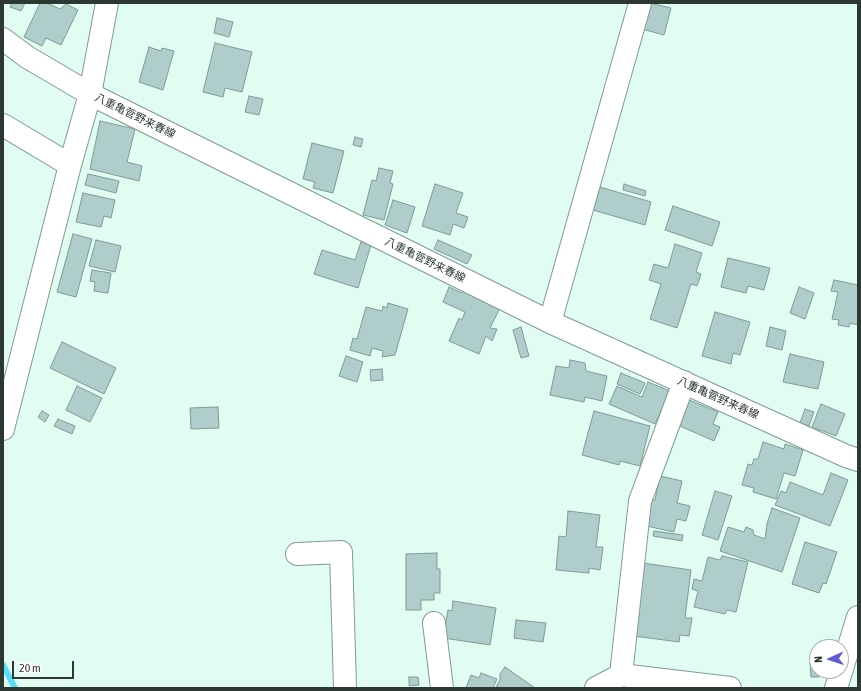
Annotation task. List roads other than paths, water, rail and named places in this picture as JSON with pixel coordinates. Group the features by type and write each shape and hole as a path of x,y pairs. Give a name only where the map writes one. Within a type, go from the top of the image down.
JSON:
{"street":[{"path":"3,429 70,165 90,94 107,3"},
{"path":"550,322 640,3"},
{"name":"八重亀菅野来春線","path":"3,39 27,57 90,94 550,322 846,456 858,460"},
{"path":"3,125 70,165"},
{"path":"621,675 640,501 684,382"},
{"path":"298,554 341,552 346,688"},
{"path":"836,688 858,617"},
{"path":"434,623 442,688"},
{"path":"597,688 621,675 698,686 730,688"}],"waterway":[{"path":"3,665 15,688"}]}
